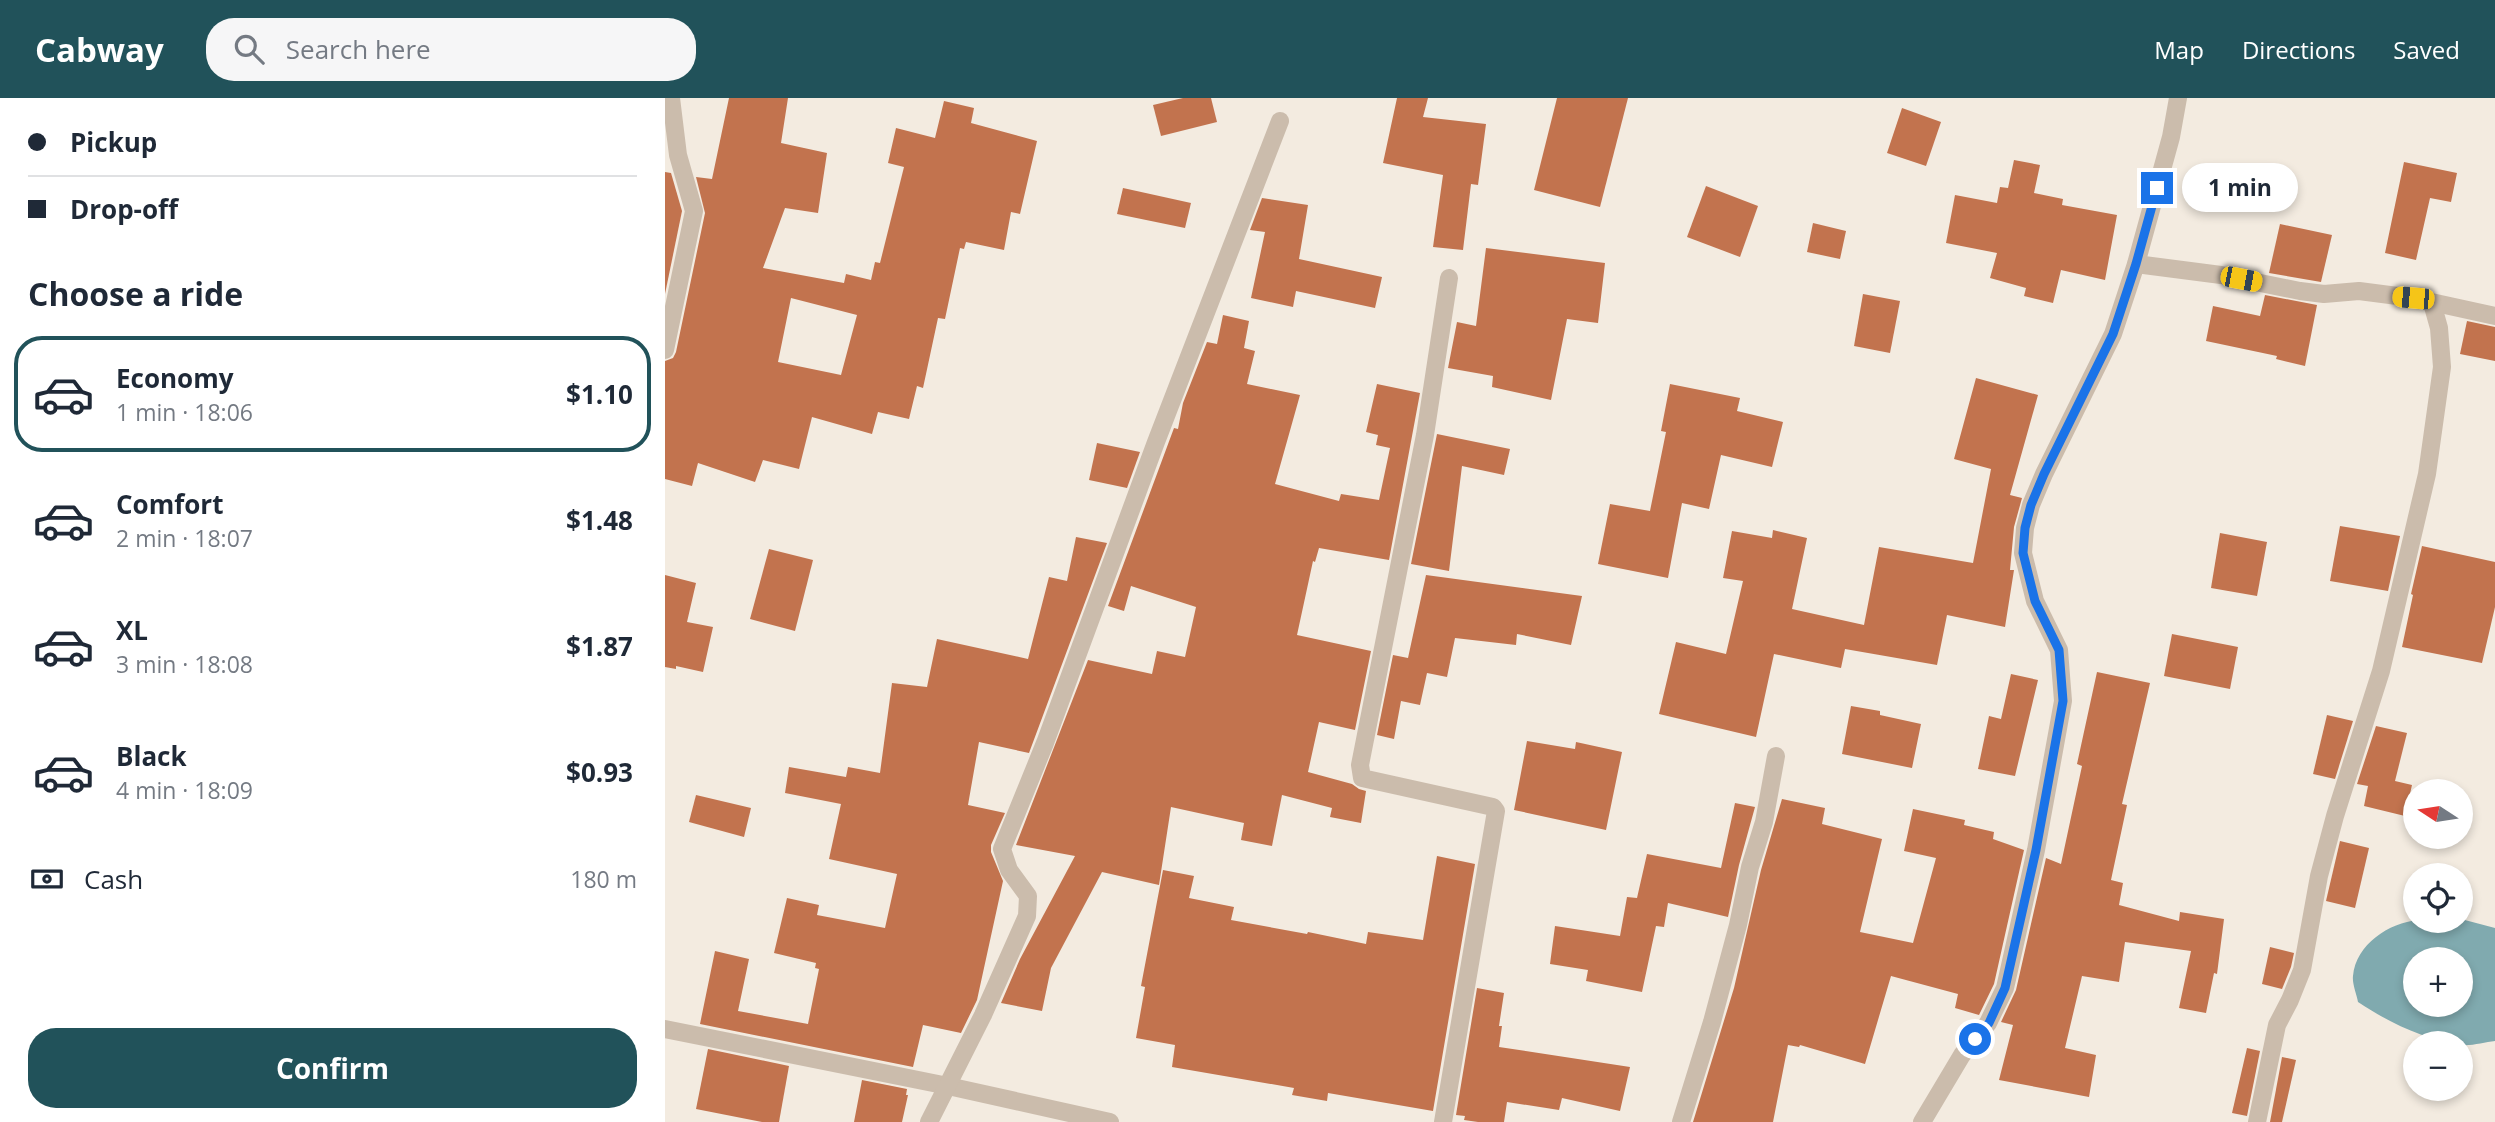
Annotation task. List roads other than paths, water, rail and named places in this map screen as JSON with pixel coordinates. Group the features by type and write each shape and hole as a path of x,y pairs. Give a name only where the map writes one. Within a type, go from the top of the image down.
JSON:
{"street":[{"path":"665,350 694,211 678,155 671,98"},
{"path":"1922,1122 1962,1055 1989,1023 2005,988 2036,850 2063,701 2059,650 2035,601 2023,553 2025,528 2044,474 2113,334 2136,264 2171,137 2178,98"},
{"path":"929,1122 983,1015 1027,916 1028,896 1009,870 1002,849 1045,743 1156,442 1280,121"},
{"path":"2136,264 2221,275 2324,294 2358,291 2495,316"},
{"path":"1443,1122 1496,811 1493,807 1361,778 1360,765 1425,435 1449,278"},
{"path":"2257,1122 2277,1025 2302,970 2322,864 2384,659 2427,474 2442,367 2439,328 2432,303"},
{"path":"1681,1122 1738,925 1750,867 1764,822 1776,756"},
{"path":"665,1029 1110,1122"}],"water":[{"path":"2473,922 2495,928 2495,1041 2473,1044 2473,1031 2413,1031 2358,1002 2353,979 2360,954 2376,937 2403,923 2403,933 2473,933"}]}
